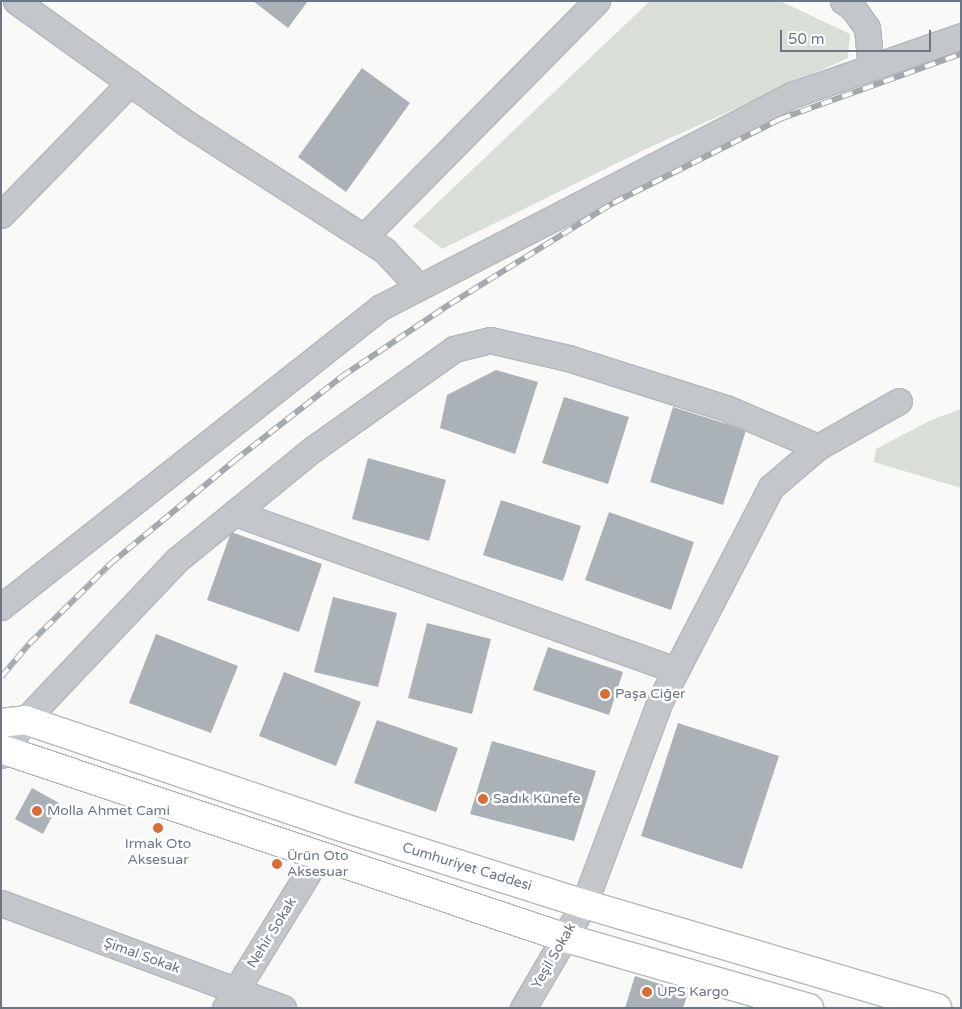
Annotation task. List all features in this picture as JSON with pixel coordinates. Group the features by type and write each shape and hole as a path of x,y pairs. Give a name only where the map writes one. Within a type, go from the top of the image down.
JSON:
{"main road":[{"name":"Cumhuriyet Caddesi","path":"13,721 584,904 937,1008"},
{"path":"3,751 318,858 566,938 809,1008"}],"street":[{"path":"16,1 186,124 384,250 420,286"},
{"path":"364,237 597,1"},
{"path":"843,1 854,8 867,28 871,68"},
{"path":"1,607 381,307 792,95 961,36"},
{"path":"1,215 130,83"},
{"path":"3,751 13,721 178,559 313,449 454,349 490,340 568,358 726,408 818,446"},
{"name":"Yeşil Sokak","path":"523,1008 566,938 584,904 660,701 771,487 818,446 899,401"},
{"path":"234,513 676,670"},
{"name":"Nehir Sokak","path":"231,999 318,858"},
{"name":"Şimal Sokak","path":"1,903 231,999 283,1008"}],"shaded area":[{"path":"650,1 780,1 850,34 848,58 648,148 442,249 413,226"},
{"path":"961,409 961,488 874,462 876,449 931,420"}],"building":[{"path":"253,1 308,1 288,28"},
{"path":"362,68 410,103 346,192 298,157"},
{"path":"496,370 538,382 515,454 440,428 447,395"},
{"path":"564,397 629,417 608,484 542,463"},
{"path":"673,407 746,430 723,505 650,482"},
{"path":"368,458 446,480 429,541 352,519"},
{"path":"501,500 581,526 563,581 483,555"},
{"path":"609,512 694,542 671,610 585,580"},
{"path":"231,532 322,564 299,632 207,600"},
{"path":"333,597 397,613 378,687 314,672"},
{"path":"427,623 491,639 472,714 408,698"},
{"path":"156,634 238,666 211,733 129,703"},
{"path":"548,647 623,672 609,715 533,690"},
{"path":"284,672 361,702 336,766 259,736"},
{"path":"377,720 458,748 436,812 354,783"},
{"path":"678,723 779,756 742,869 641,836"},
{"path":"492,741 596,771 574,841 470,814"},
{"name":"Molla Ahmet Cami","path":"32,788 59,803 43,834 15,819"},
{"path":"635,976 688,993 683,1008 625,1008"}],"railway":[{"path":"1,677 29,644 110,564 234,461 341,377 450,304 613,203 780,119 961,54"}],"place":[{"name":"Paşa Ciğer","path":"605,694"},
{"name":"Sadık Künefe","path":"483,799"},
{"name":"Molla Ahmet Cami","path":"37,811"},
{"name":"Irmak Oto Aksesuar","path":"158,828"},
{"name":"Ürün Oto Aksesuar","path":"277,864"},
{"name":"UPS Kargo","path":"647,992"}]}
